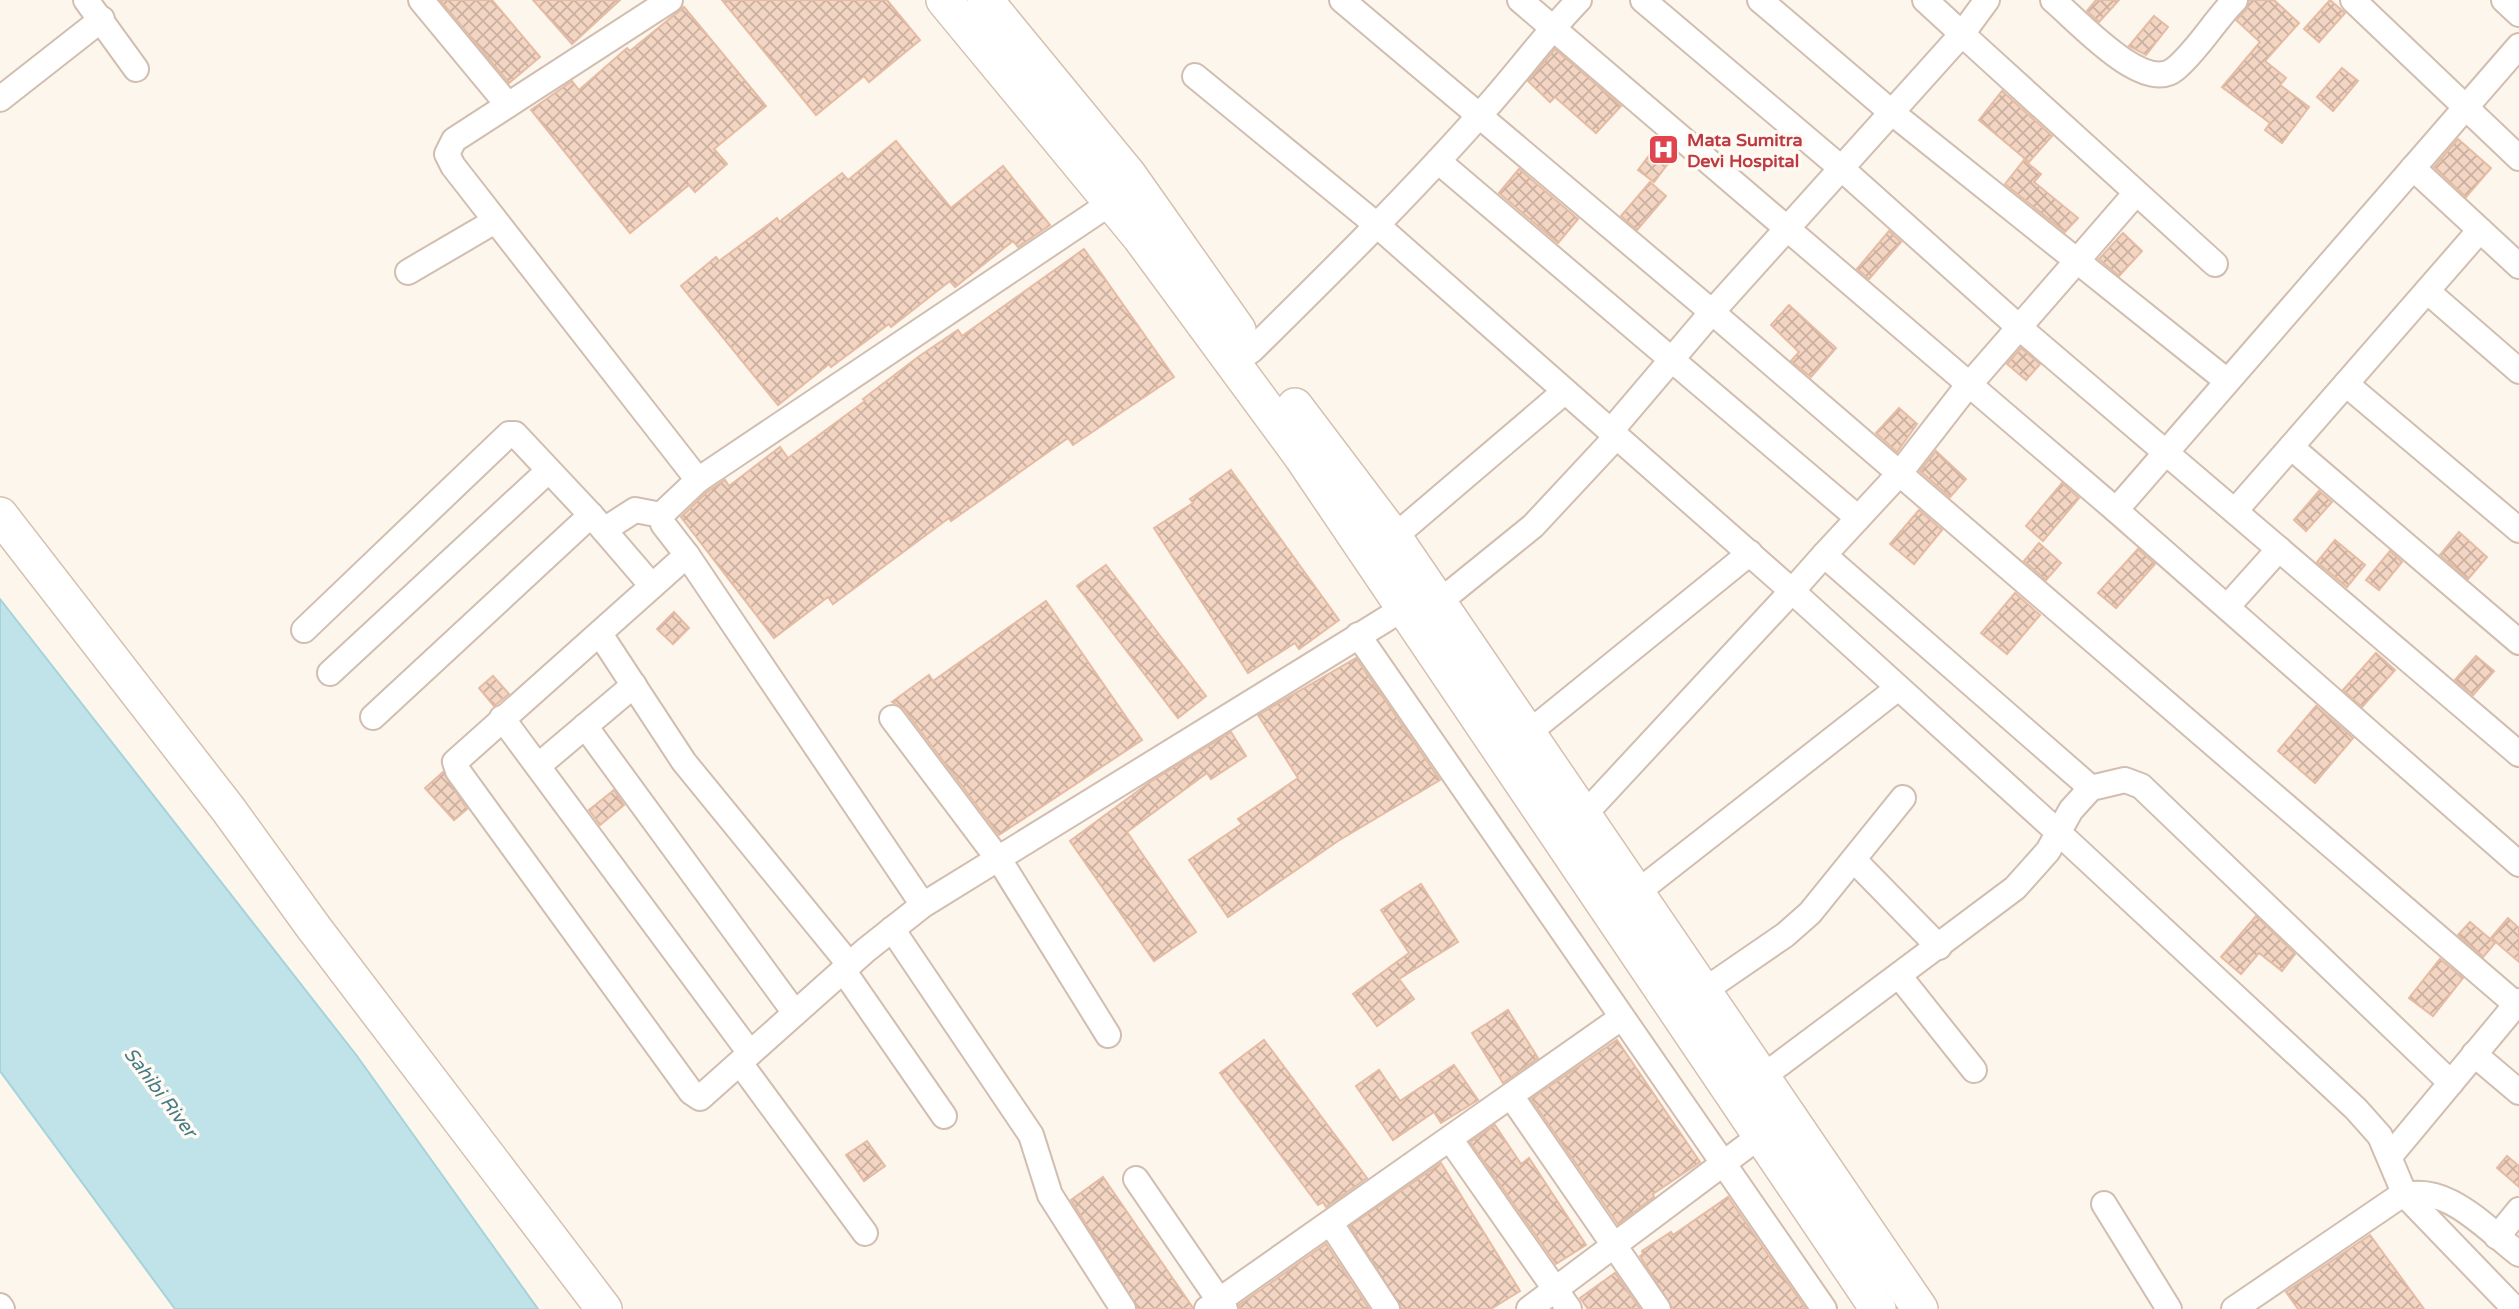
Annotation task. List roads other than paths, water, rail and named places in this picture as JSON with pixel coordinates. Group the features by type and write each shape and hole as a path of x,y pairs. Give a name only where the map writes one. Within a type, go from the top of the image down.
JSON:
{"street":[{"path":"86,0 136,69"},
{"path":"421,0 508,105"},
{"path":"670,0 454,140 447,149 453,166 698,480"},
{"path":"944,0 1394,537 1761,1078 1775,1126 1878,1309"},
{"path":"1342,0 1712,312 2518,1004 2390,1156"},
{"path":"1520,0 2116,510 2519,864"},
{"path":"1243,356 1378,226 1480,115 1578,0"},
{"path":"1643,0 1841,168 2021,329 2519,754"},
{"path":"1760,0 1890,111 2227,382"},
{"path":"1925,0 2215,264"},
{"path":"1438,603 1533,526 1613,435 1712,312 1962,33 1987,0"},
{"path":"2053,0 2135,70 2154,76 2175,69 2229,2"},
{"path":"2353,0 2464,109 2519,158"},
{"path":"2504,0 2519,14"},
{"path":"989,2 1128,174 1243,356 1302,457 1404,608 1775,1126 1920,1309"},
{"path":"0,99 102,19"},
{"path":"2116,510 2519,46"},
{"path":"1195,76 1378,226 1750,553 2059,833 2348,1102 2376,1129 2405,1195 2515,1309"},
{"path":"1438,161 1858,518"},
{"path":"2413,169 2519,265"},
{"path":"1582,817 1899,474 1970,385 2136,193"},
{"path":"662,515 698,480 1112,202"},
{"path":"408,272 495,221"},
{"path":"2235,512 2480,230"},
{"path":"2427,291 2519,371"},
{"path":"2346,384 2519,530"},
{"path":"1394,537 1564,392"},
{"path":"304,630 503,437 515,435 598,522 652,586"},
{"path":"2291,447 2519,642"},
{"path":"330,673 548,471"},
{"path":"373,717 598,522 635,510 662,515"},
{"path":"0,515 228,810 314,928 604,1309"},
{"path":"662,515 663,524 687,555 923,905"},
{"path":"2227,607 2279,549"},
{"path":"1527,734 1750,553"},
{"path":"687,555 456,760 455,767 691,1092 702,1097 846,967 923,905 1404,608"},
{"path":"1824,555 2091,788"},
{"path":"600,634 684,762 846,967 944,1116"},
{"path":"1359,635 1824,1309"},
{"path":"538,766 634,685"},
{"path":"1635,894 1898,688"},
{"path":"892,718 998,859 1108,1035"},
{"path":"502,719 745,1058 865,1233"},
{"path":"585,726 795,1013"},
{"path":"1761,1078 1900,977 2015,888 2048,851 2071,810 2091,788 2125,780 2141,786 2451,1083"},
{"path":"1702,992 1796,926 1854,860 1903,798"},
{"path":"1854,860 1939,947"},
{"path":"892,929 1031,1135 1049,1195 1123,1309"},
{"path":"1900,977 1974,1070"},
{"path":"1136,1179 1217,1306 1621,1018"},
{"path":"2474,1054 2519,1092"},
{"path":"1511,1096 1658,1309"},
{"path":"1529,1309 1563,1300 1615,1246 1775,1126"},
{"path":"1450,1139 1563,1300"},
{"path":"2234,1309 2405,1195 2420,1191 2445,1198 2519,1254"},
{"path":"2104,1204 2169,1309"},
{"path":"2497,1237 2519,1210"},
{"path":"1331,1224 1387,1309"}],"water":[{"name":"Sahibi River","path":"0,599 357,1056 538,1309 175,1309 0,1071"}],"place":[{"name":"Mata Sumitra Devi Hospital","path":"1664,150"}]}
